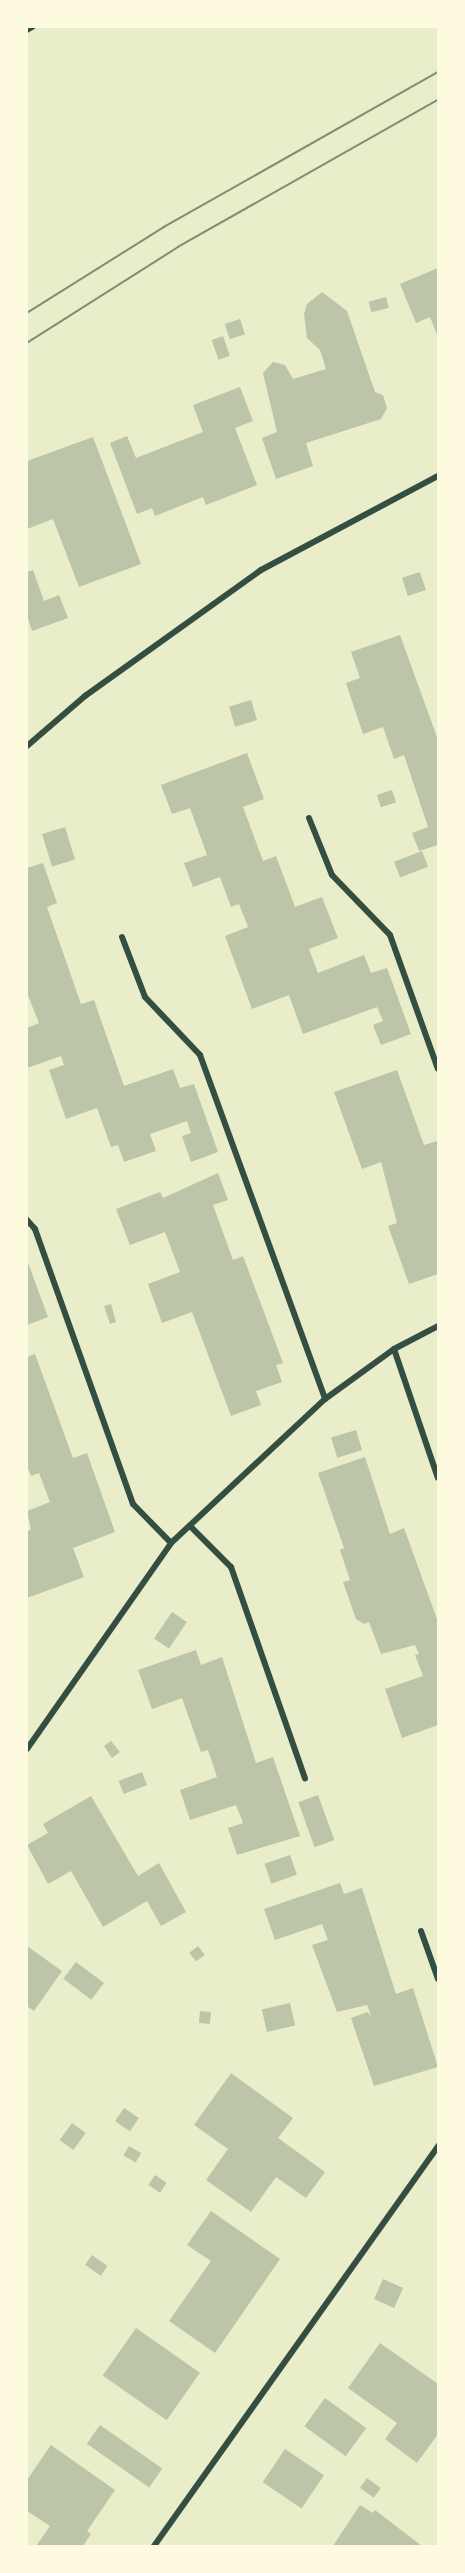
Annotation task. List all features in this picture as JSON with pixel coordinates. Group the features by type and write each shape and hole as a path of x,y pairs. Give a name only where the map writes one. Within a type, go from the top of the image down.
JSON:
{"street":[{"path":"27,746 85,696 261,570 438,476"},
{"path":"309,818 332,876 390,934 438,1069"},
{"path":"122,937 145,997 200,1055 325,1399"},
{"path":"27,1220 35,1228 133,1504 171,1543"},
{"path":"27,1749 171,1543 325,1399 394,1349 438,1326"},
{"path":"394,1349 438,1478"},
{"path":"190,1526 231,1567 305,1778"},
{"path":"422,1931 438,1979"},
{"path":"154,2546 438,2146"}],"path":[{"path":"27,31 34,27"}],"building":[{"path":"438,268 438,337 430,317 416,323 400,284"},
{"path":"322,292 347,311 375,392 383,395 387,408 381,419 306,443 313,466 276,479 262,438 277,432 263,373 273,362 285,365 293,379 326,369 320,350 307,338 304,314 307,304"},
{"path":"386,297 389,308 371,312 369,302"},
{"path":"240,319 245,334 230,339 225,324"},
{"path":"223,336 230,356 218,360 212,340"},
{"path":"240,387 253,421 235,428 257,485 206,505 203,497 155,516 152,508 137,514 110,443 127,436 136,458 203,432 193,405"},
{"path":"93,437 141,564 79,587 53,519 27,529 27,461"},
{"path":"33,570 44,601 59,595 68,618 32,631 27,616 27,572"},
{"path":"420,572 426,590 408,596 402,578"},
{"path":"400,635 438,740 438,845 419,851 412,833 428,827 404,755 394,759 383,727 363,734 346,683 360,678 351,652"},
{"path":"251,700 257,720 235,727 229,707"},
{"path":"247,753 264,799 243,807 263,861 276,856 295,907 322,897 338,938 309,949 318,973 364,955 371,973 387,968 411,1034 381,1045 373,1025 383,1021 377,1007 303,1034 289,995 252,1009 225,936 248,927 239,904 231,907 220,877 193,887 184,863 207,855 190,808 172,814 161,785"},
{"path":"392,790 396,802 381,807 377,795"},
{"path":"65,827 75,860 52,867 42,834"},
{"path":"422,851 428,867 400,878 394,862"},
{"path":"43,863 57,903 47,907 81,1004 94,1000 124,1086 173,1069 180,1088 194,1084 218,1152 191,1162 182,1136 191,1133 187,1121 150,1134 156,1151 124,1162 118,1145 111,1147 97,1108 66,1119 49,1070 64,1065 61,1056 27,1068 27,1028 39,1023 27,993 27,868"},
{"path":"397,1070 424,1145 437,1141 438,1144 438,1274 409,1284 388,1226 397,1223 381,1162 362,1169 334,1092"},
{"path":"218,1173 228,1200 213,1205 233,1260 243,1256 283,1363 276,1365 282,1382 256,1391 261,1405 231,1416 192,1312 162,1323 148,1284 180,1272 165,1232 130,1245 116,1209 160,1192 163,1198"},
{"path":"27,1260 48,1317 27,1325"},
{"path":"111,1304 116,1322 110,1324 104,1306"},
{"path":"35,1354 73,1458 87,1453 115,1532 73,1548 84,1577 27,1598 27,1531 31,1530 27,1511 50,1502 39,1473 31,1476 27,1466 27,1357"},
{"path":"356,1430 362,1450 337,1458 331,1438"},
{"path":"365,1457 390,1534 404,1528 438,1622 438,1725 402,1738 385,1689 423,1676 415,1655 419,1654 415,1645 381,1654 369,1622 364,1624 356,1619 343,1582 350,1580 340,1550 344,1548 318,1473"},
{"path":"172,1612 187,1622 169,1649 154,1639"},
{"path":"196,1650 201,1665 222,1657 256,1763 273,1757 300,1836 237,1855 228,1828 243,1823 236,1805 190,1820 180,1790 217,1777 208,1750 201,1752 182,1698 152,1709 138,1670"},
{"path":"111,1741 120,1752 112,1758 104,1746"},
{"path":"142,1772 147,1785 124,1794 119,1781"},
{"path":"318,1795 334,1840 315,1847 298,1802"},
{"path":"91,1796 138,1876 159,1863 186,1912 161,1926 147,1901 103,1927 71,1871 48,1884 27,1845 48,1833 43,1824"},
{"path":"290,1855 297,1875 271,1884 264,1864"},
{"path":"340,1883 344,1894 362,1888 396,1994 413,1988 438,2067 374,2086 351,2018 367,2012 371,2016 367,2005 337,2012 312,1945 328,1940 322,1924 275,1940 264,1909"},
{"path":"27,1946 62,1971 34,2011 27,2006"},
{"path":"198,1946 205,1955 196,1961 189,1953"},
{"path":"76,1962 104,1983 91,2000 63,1979"},
{"path":"290,2003 295,2025 267,2032 262,2010"},
{"path":"200,2011 211,2012 210,2024 199,2023"},
{"path":"231,2073 293,2118 278,2138 325,2172 306,2198 276,2177 251,2212 206,2180 228,2149 194,2125"},
{"path":"124,2108 139,2118 130,2131 115,2121"},
{"path":"72,2123 86,2133 73,2150 60,2140"},
{"path":"129,2146 141,2153 136,2163 124,2156"},
{"path":"155,2175 167,2183 160,2193 148,2185"},
{"path":"211,2211 280,2259 215,2353 169,2321 211,2261 187,2245"},
{"path":"92,2255 108,2266 101,2276 85,2265"},
{"path":"383,2279 403,2288 394,2308 374,2299"},
{"path":"136,2328 200,2373 167,2420 103,2376"},
{"path":"380,2343 438,2384 438,2434 417,2463 385,2439 397,2423 348,2388"},
{"path":"325,2398 366,2428 346,2456 304,2426"},
{"path":"100,2425 162,2469 149,2487 87,2444"},
{"path":"51,2445 115,2490 87,2531 91,2534 83,2546 36,2546 50,2526 27,2511 27,2480"},
{"path":"285,2449 324,2475 302,2508 263,2482"},
{"path":"367,2478 381,2488 374,2498 360,2488"},
{"path":"360,2505 373,2513 375,2510 422,2546 333,2546"}],"tram line":[{"path":"27,313 164,227 438,72"},
{"path":"27,343 178,247 438,100"}]}
